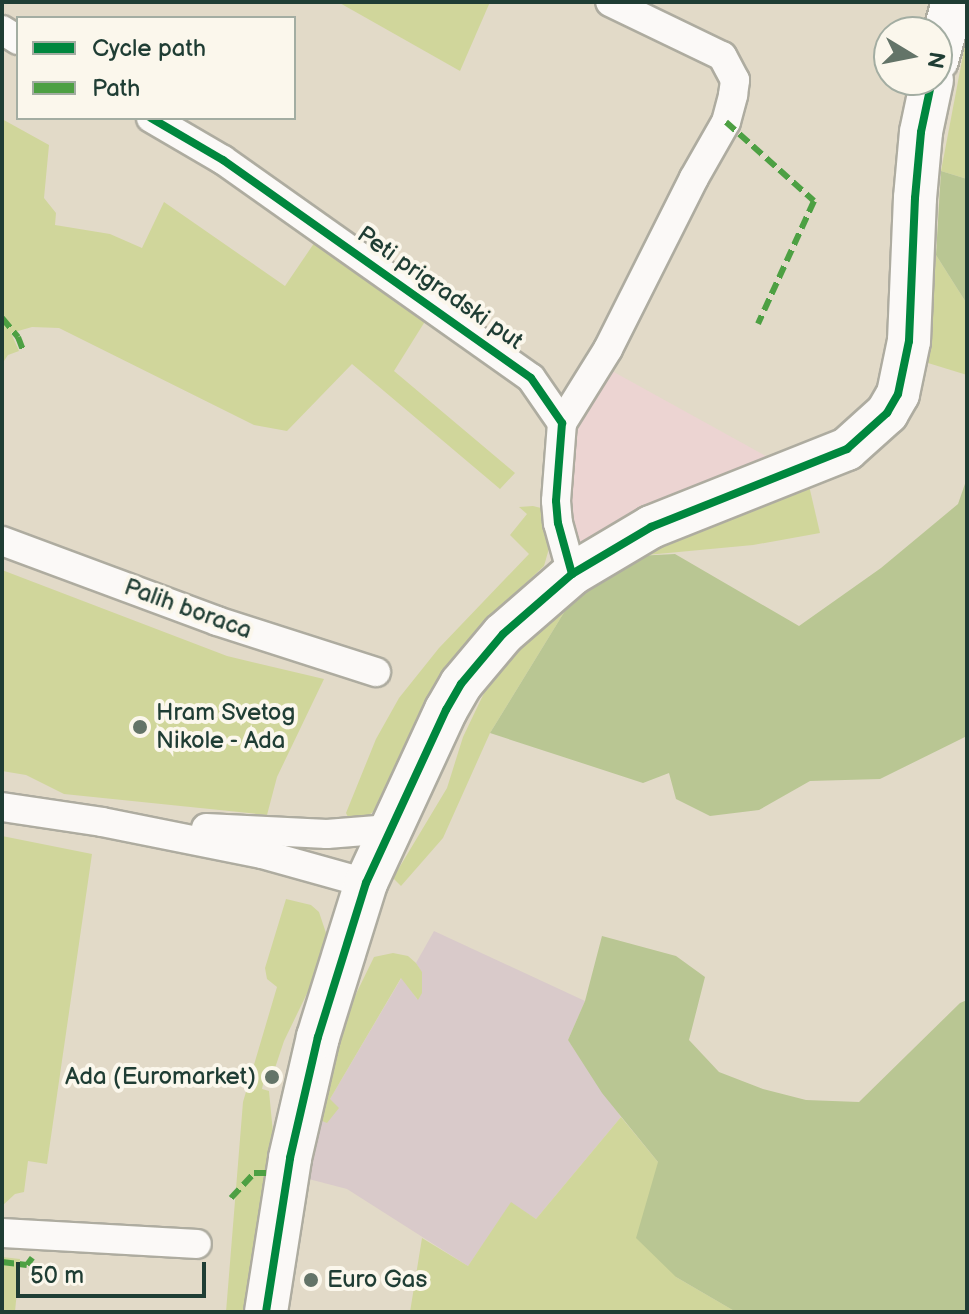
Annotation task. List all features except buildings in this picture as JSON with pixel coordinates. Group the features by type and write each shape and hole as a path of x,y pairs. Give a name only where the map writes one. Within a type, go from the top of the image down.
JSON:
{"main road":[{"path":"266,1312 293,1143 318,1037 366,883 461,684 512,626 572,574 651,527 847,449 869,433 887,413 898,394 909,341 915,198 921,132 929,96"}],"street":[{"path":"572,574 558,523 556,501 562,423 608,349 694,178 726,122 735,80 722,56 610,2"},
{"name":"Peti prigradski put","path":"154,120 223,160 496,350 531,378 562,423"},
{"name":"Palih boraca","path":"2,541 217,621 376,672"},
{"path":"2,807 102,822 262,854 366,883"},
{"path":"102,822 327,834 390,829"},
{"path":"2,1233 197,1244"}],"shaded area":[{"path":"603,366 782,465 574,555 561,509 568,436"},
{"path":"434,931 585,1001 568,1040 621,1117 536,1219 511,1203 468,1266 347,1189 301,1177 317,1107 330,1099 402,977 417,999 422,973 416,963"}],"green space":[{"path":"338,2 490,2 460,71"},
{"path":"967,34 967,179 941,171"},
{"path":"2,119 49,145 44,198 56,213 55,225 110,234 142,248 164,202 285,286 321,233 429,315 394,371 515,473 500,489 352,364 287,431 254,425 59,328 32,327 11,333 19,351 8,355 2,364"},
{"path":"941,171 967,179 967,304 936,255"},
{"path":"936,255 967,304 967,375 928,363"},
{"path":"807,477 820,533 753,545 636,556"},
{"path":"967,478 967,736 880,779 810,781 759,810 710,816 676,799 669,773 643,783 490,733 571,601 636,556 675,554 799,626 881,568 958,504"},
{"path":"519,507 545,509 550,545 544,566 511,597 444,680 382,805 365,818 350,821 346,813 376,739 399,698 439,648 529,554 510,535 527,514"},
{"path":"2,570 227,656 324,679 277,777 267,815 64,794 26,775 2,771"},
{"path":"571,601 490,733 443,838 401,886 393,878 447,788 463,737 485,691 535,632"},
{"path":"2,836 92,854 47,1164 28,1161 24,1192 15,1194 2,1206"},
{"path":"286,899 311,905 319,912 327,936 313,981 284,1041 275,1068 266,1070 262,1089 269,1091 275,1154 253,1312 226,1312 243,1102 277,987 267,979 265,968"},
{"path":"602,936 676,956 705,977 689,1040 719,1072 763,1089 806,1100 859,1102 960,1003 967,1000 967,1312 736,1312 676,1277 636,1238 658,1162 602,1093 568,1040 585,1001"},
{"path":"393,953 408,956 416,963 422,972 422,993 418,1000 401,978 330,1099 339,1108 327,1123 322,1121 316,1104 354,998 374,957"},
{"path":"621,1117 658,1162 676,1277 736,1312 410,1312 422,1238 468,1266 511,1202 536,1219"},
{"path":"2,1257 20,1259 15,1312 2,1312"}],"marked path":[{"path":"726,122 814,201 758,324"},
{"path":"2,318 18,337 24,353"},
{"path":"231,1198 254,1173 272,1173"},
{"path":"2,1262 27,1265 32,1258"}],"cycle path":[{"path":"266,1312 290,1158 318,1037 366,883 446,710 461,684 503,634 572,574 651,527 847,449 887,413 898,394 909,341 915,198 921,132 929,96"},
{"path":"154,120 223,160 531,378 562,423 556,501 558,523 572,574"}],"place":[{"name":"Hram Svetog Nikole - Ada","path":"140,727"},
{"name":"Ada (Euromarket)","path":"272,1077"},
{"name":"Euro Gas","path":"311,1280"}]}
